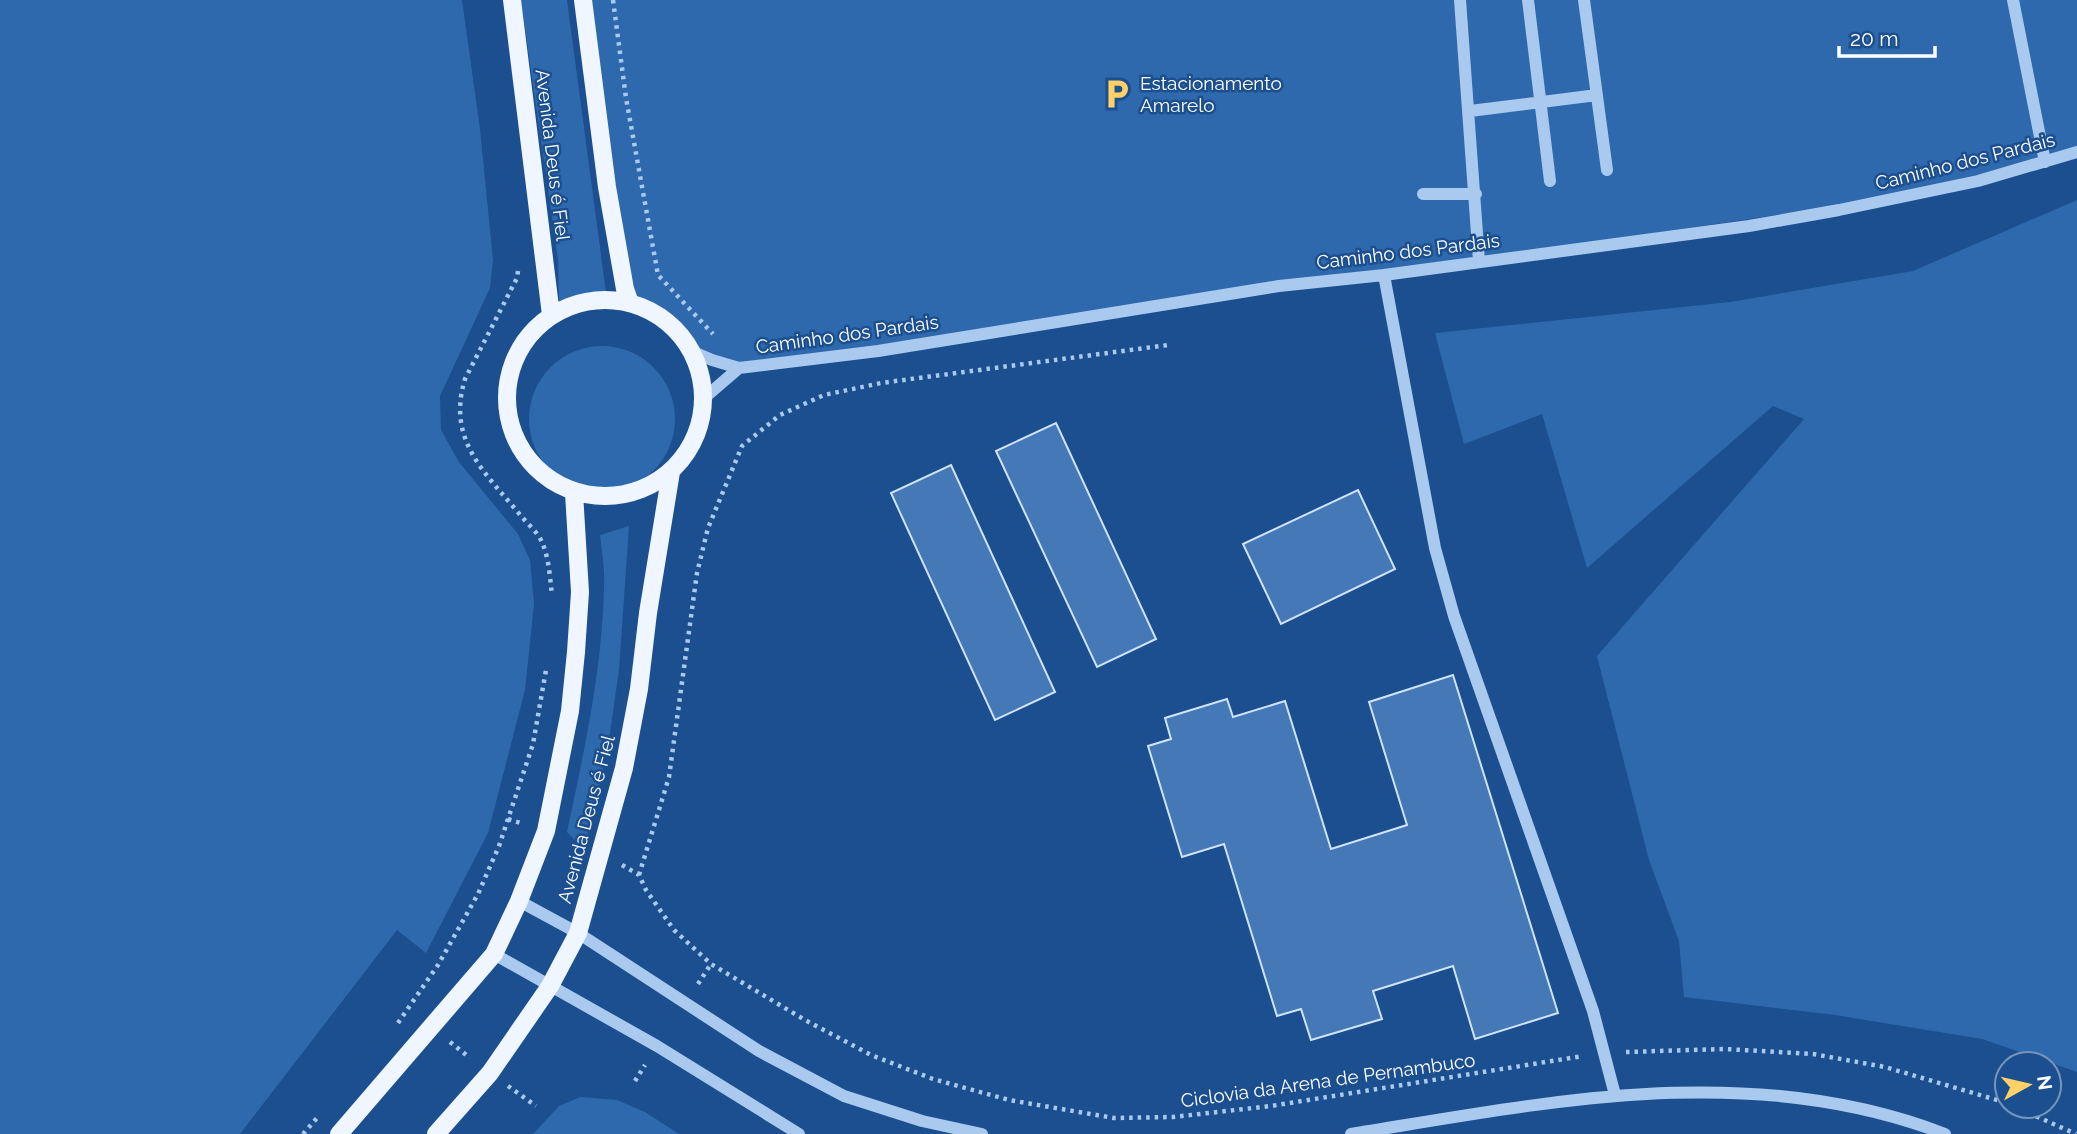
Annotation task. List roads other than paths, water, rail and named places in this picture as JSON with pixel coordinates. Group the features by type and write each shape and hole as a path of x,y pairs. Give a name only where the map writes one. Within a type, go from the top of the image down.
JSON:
{"main road":[{"name":"Avenida Deus é Fiel","path":"512,0 551,315"},
{"path":"583,0 607,187 625,289 630,303"},
{"path":"603,299 630,303 660,317 683,339 691,351 700,374 703,399 700,424 689,450 671,472 650,487 625,495 600,497 574,493 550,480 529,461 514,438 507,411 507,383 515,357 531,334 551,315 576,303 603,299"},
{"name":"Avenida Deus é Fiel","path":"436,1134 490,1073 550,986 578,933 624,768 639,689 648,613 671,472"},
{"name":"Avenida Deus é Fiel","path":"339,1134 494,954 519,901 546,831 570,711 580,592 574,493"}],"street":[{"path":"1460,0 1479,261"},
{"path":"1528,0 1550,181"},
{"path":"1584,0 1607,170"},
{"path":"2013,0 2045,162"},
{"path":"1470,111 1597,95"},
{"name":"Caminho dos Pardais","path":"691,351 739,369 878,351 1279,286 1384,275 1749,226 1978,181 2077,152"},
{"path":"1423,194 1476,194"},
{"path":"1384,275 1435,548 1454,615 1593,1012 1615,1095"},
{"name":"Caminho dos Pardais","path":"703,399 739,369"},
{"path":"519,901 578,933 759,1051 844,1096 922,1121 982,1134"},
{"path":"494,954 657,1046 799,1134"},
{"path":"1351,1134 1615,1095 1731,1092 1817,1099 1906,1119 1945,1134"}],"place":[{"name":"Estacionamento Amarelo","path":"1117,94"}]}
